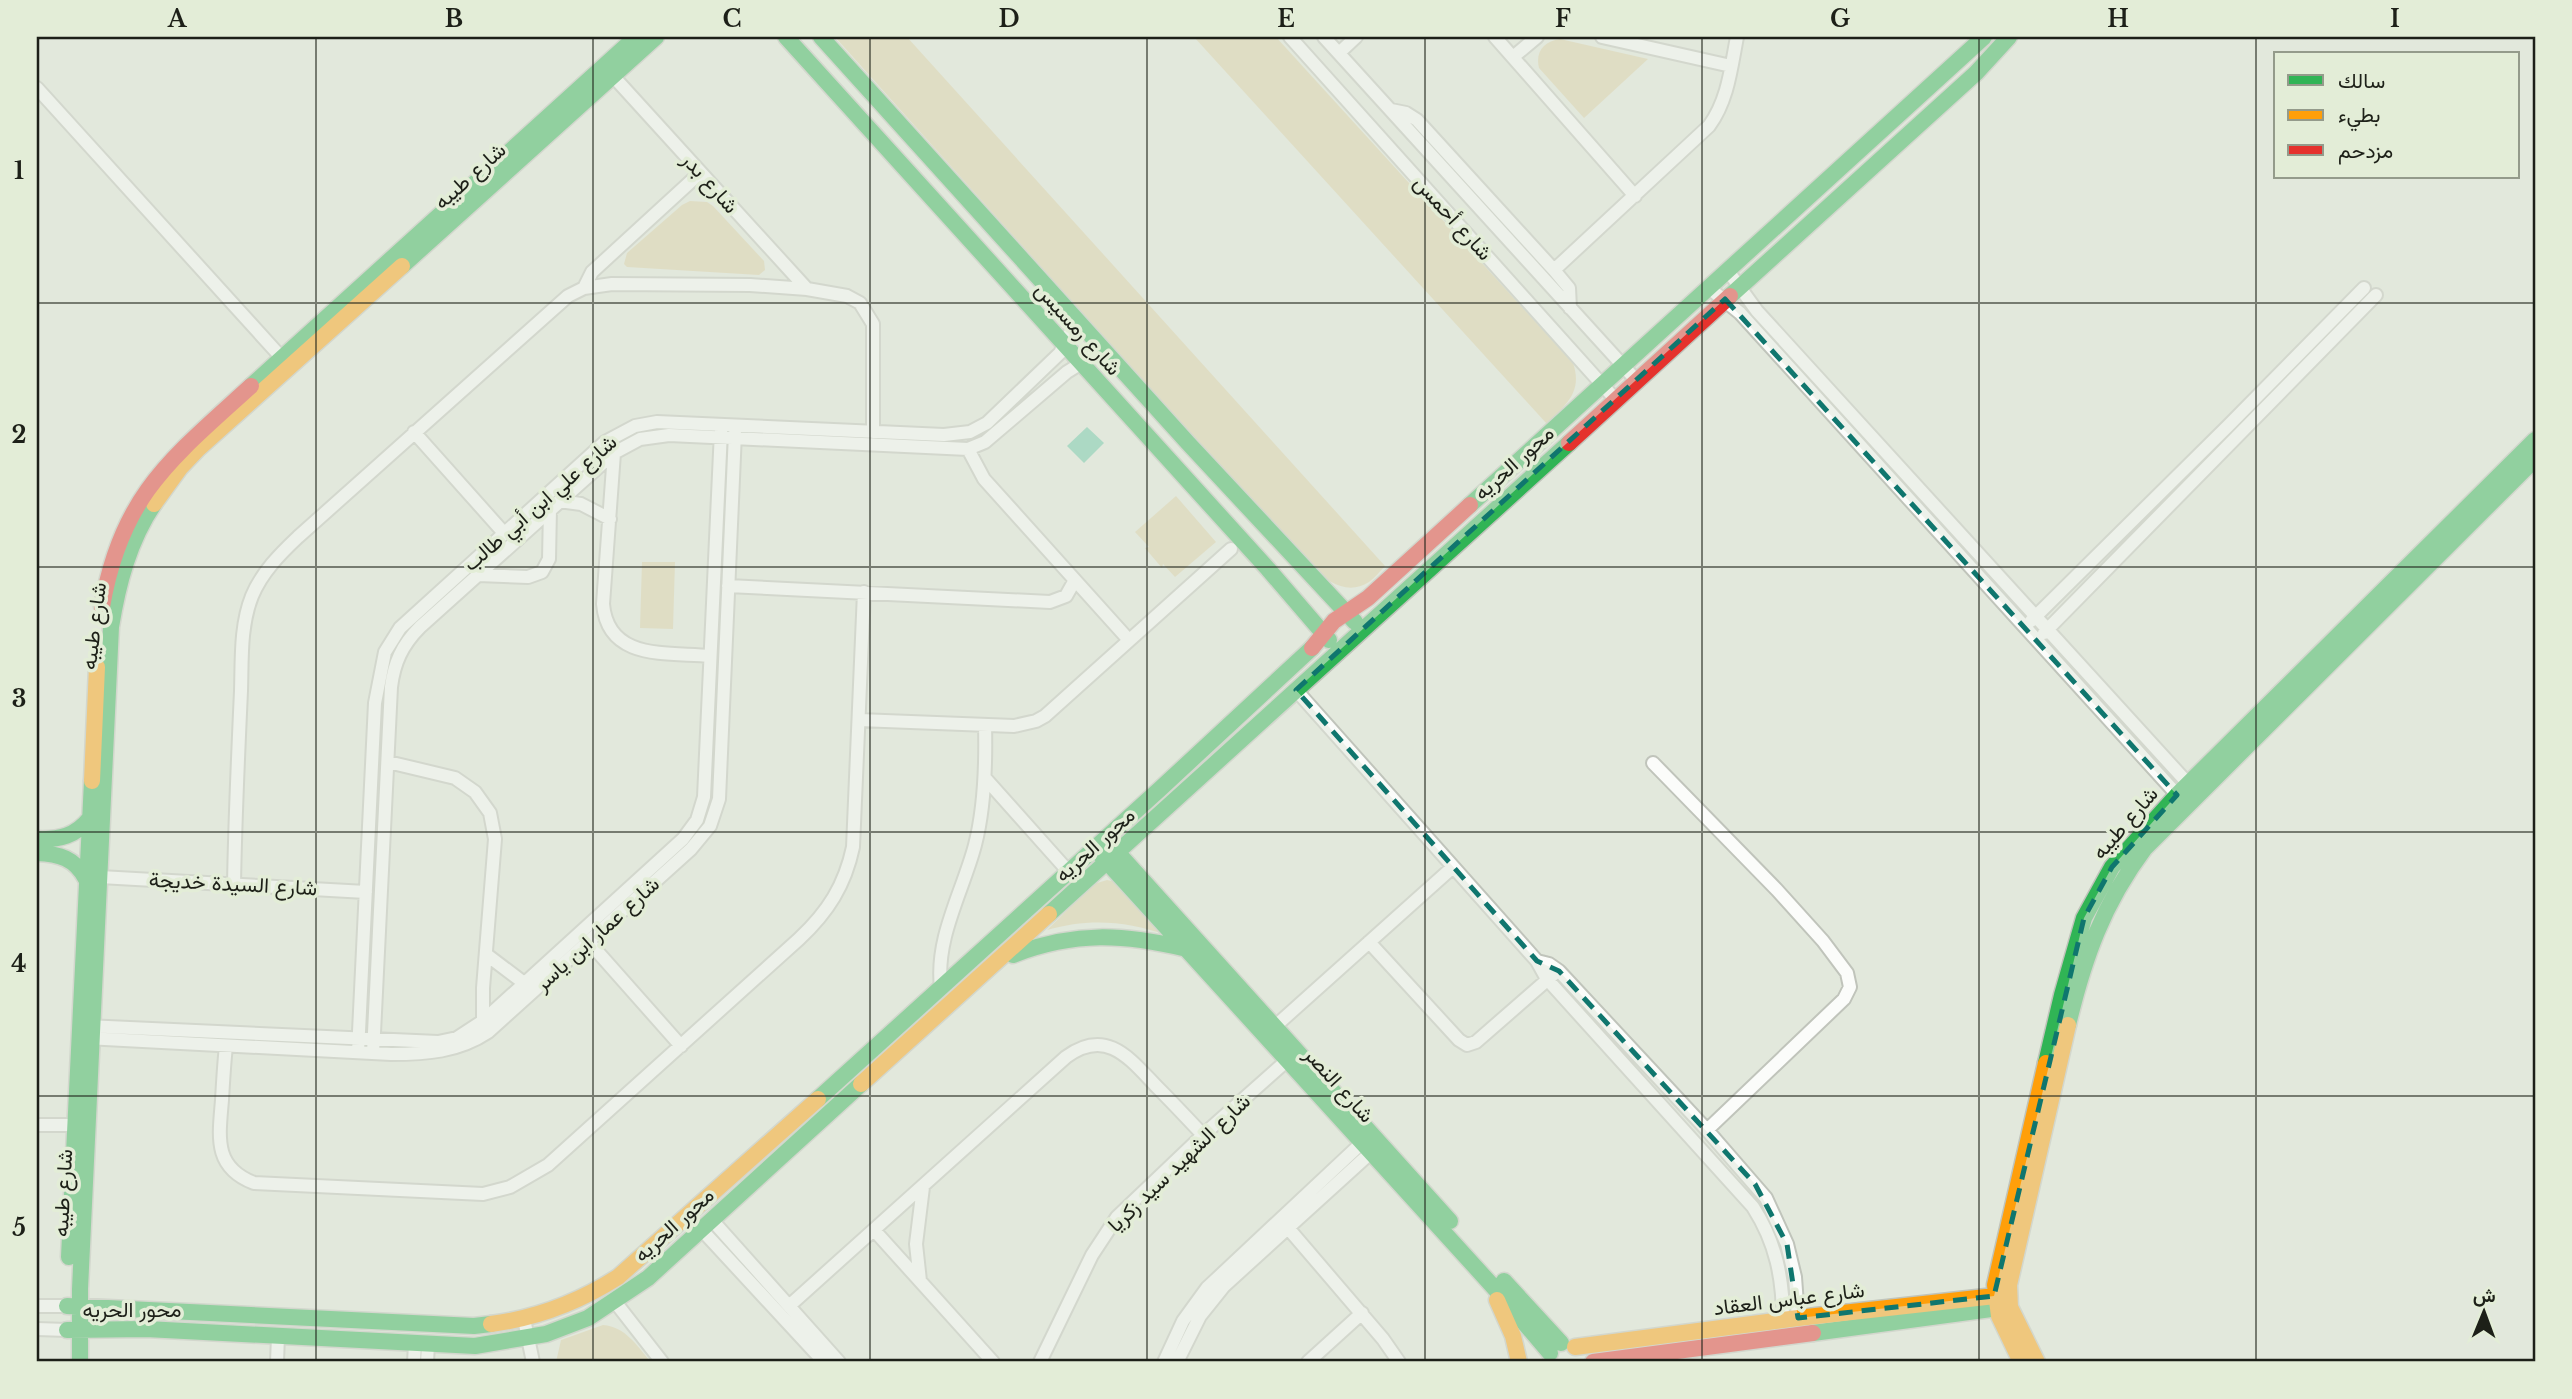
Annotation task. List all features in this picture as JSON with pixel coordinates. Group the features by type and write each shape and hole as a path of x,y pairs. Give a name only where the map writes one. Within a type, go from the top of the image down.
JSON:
{"main road":[{"name":"شارع طيبه","path":"73,1306 93,878 112,619 123,568 142,522 165,486 198,449 636,37"},
{"name":"شارع طيبه","path":"93,878 90,818 101,610 111,564 122,532 143,493 173,457 281,358 404,256 656,37"},
{"name":"شارع رمسيس","path":"786,37 1339,652"},
{"name":"شارع رمسيس","path":"821,37 1188,443 1362,629"},
{"name":"محور الحريه","path":"73,1306 474,1326 524,1319 575,1303 625,1272 1100,844 1308,652 1323,633 1375,593 1984,37"},
{"name":"محور الحريه","path":"73,1330 146,1329 475,1346 528,1339 572,1326 616,1303 707,1225 1000,961 1976,73 2009,37"},
{"name":"شارع طيبه","path":"2002,1301 2062,995 2084,918 2112,867 2506,479 2535,440"},
{"name":"شارع طيبه","path":"2506,479 2535,459"},
{"path":"1261,696 1274,710"},
{"path":"37,839 71,836 90,818"},
{"name":"شارع النصر","path":"1100,844 1563,1353"},
{"path":"37,853 54,853 71,859 93,878"},
{"path":"1000,961 1044,943 1091,935 1193,945"},
{"name":"شارع طيبه","path":"68,1362 73,1330 74,1125 85,1032"},
{"name":"شارع النصر","path":"1371,1144 1488,1281 1563,1353"},
{"path":"1488,1281 1508,1322 1519,1362"},
{"path":"2002,1301 2021,1362"},
{"path":"2002,1301 2037,1362"},
{"name":"شارع عباس العقاد","path":"1563,1353 1790,1319 2002,1301"},
{"name":"شارع عباس العقاد","path":"1593,1362 2002,1301"},
{"name":"شارع طيبه","path":"73,1330 80,1362"}],"street":[{"name":"شارع أحمس","path":"1290,37 1615,399"},
{"path":"1339,53 1356,37"},
{"path":"1495,37 1635,196"},
{"path":"1513,57 1537,37"},
{"path":"1602,37 1731,66"},
{"path":"1554,270 1709,126 1722,105 1737,37"},
{"name":"شارع أحمس","path":"1326,39 1636,380"},
{"path":"1311,59 1326,39"},
{"path":"1332,82 1350,66"},
{"name":"شارع بدر","path":"613,76 807,289"},
{"path":"37,88 281,358"},
{"path":"1391,110 1406,113 1417,120 1554,270 1569,288 1570,308"},
{"path":"234,885 235,784 242,659 252,596 265,572 286,549 414,432 561,302 580,289 596,268 700,173"},
{"path":"1728,271 1738,287 2048,629 2188,795"},
{"path":"580,289 612,284 737,285 807,289 847,296 860,303 870,316 875,332 873,432"},
{"path":"1709,288 1725,299 1883,469 2037,641 2188,795"},
{"path":"2024,627 2230,425 2364,288"},
{"path":"580,289 583,304"},
{"path":"2037,641 2376,295"},
{"name":"شارع علي ابن أبي طالب","path":"358,1046 375,703 385,652 405,623 605,442 624,430 657,422 944,435 970,432 990,420 1046,367 1065,345 1077,319"},
{"path":"1104,349 1081,362 985,442 968,449 984,479 1128,639"},
{"name":"شارع عمار ابن ياسر","path":"374,1047 447,1041 467,1033 683,839 693,827 704,797 722,424"},
{"name":"شارع عمار ابن ياسر","path":"85,1032 374,1047 415,1054 449,1050 479,1038 691,849 705,834 719,799 736,425"},
{"path":"414,432 504,533"},
{"name":"شارع علي ابن أبي طالب","path":"374,1047 390,687 397,659 411,635 554,505 614,453 631,442 649,436 968,449"},
{"path":"614,453 603,604 609,630 618,640 630,647 710,656"},
{"path":"478,575 528,577 542,572 549,559 554,505 581,504 610,519"},
{"path":"859,720 985,725 1025,724 1045,716 1231,549"},
{"path":"728,586 1050,602 1066,596 1075,580"},
{"path":"226,1046 220,1144 228,1164 244,1179 264,1184 469,1194 490,1193 510,1187 548,1165 811,927 835,898 853,847 864,592"},
{"path":"1296,690 1537,961 1547,979 1754,1208 1777,1255 1790,1319"},
{"path":"941,986 941,948 976,840 985,778 985,725"},
{"path":"388,762 455,778 475,792 489,813 495,839 483,1021"},
{"path":"1653,763 1800,915 1844,968 1849,980 1848,993 1844,999 1706,1130"},
{"path":"985,778 1068,871"},
{"path":"1270,1031 1453,867"},
{"name":"شارع السيدة خديجة","path":"93,878 366,892"},
{"path":"588,941 681,1046"},
{"path":"1369,942 1459,1040 1467,1045 1476,1042 1559,971"},
{"path":"487,955 524,983"},
{"path":"1537,961 1549,964 1559,971 1755,1184 1774,1212 1791,1260 1790,1319"},
{"name":"شارع عمار ابن ياسر","path":"85,1032 226,1046 358,1046"},
{"path":"789,1306 1066,1057 1086,1046 1110,1046 1121,1051 1203,1135"},
{"name":"شارع الشهيد سيد زكريا","path":"1040,1362 1092,1255 1108,1229 1128,1206 1203,1135 1293,1056"},
{"path":"37,1125 74,1125"},
{"path":"1177,1362 1193,1327 1215,1295 1288,1228 1371,1144"},
{"path":"1164,1362 1183,1321 1207,1287 1371,1144"},
{"path":"920,1281 916,1244 923,1187"},
{"path":"707,1225 789,1306 839,1362"},
{"path":"707,1225 824,1362"},
{"path":"1288,1228 1362,1313 1399,1362"},
{"path":"874,1230 993,1362"},
{"path":"616,1303 662,1362"},
{"path":"37,1306 73,1306"},
{"path":"1308,1362 1362,1313"},
{"path":"524,1319 533,1362"},
{"path":"37,1329 73,1330"},
{"path":"277,1362 278,1336"},
{"path":"414,1362 422,1344"},
{"path":"422,1344 427,1362"}],"highlighted area":[{"path":"1725,299 2177,795 2112,867 2084,918 1994,1296 1798,1318 1787,1244 1755,1184 1559,971 1537,961 1296,690"}],"shaded area":[{"path":"835,37 907,37 1385,566 1369,582 1356,587 1344,587 1320,575 1309,565"},
{"path":"1194,37 1276,37 1573,363 1576,373 1574,390 1566,404 1547,424"},
{"path":"1560,39 1648,59 1584,118 1539,68 1538,57 1542,48 1549,42"},
{"path":"690,201 707,202 713,206 764,261 765,270 759,275 627,267 624,264 627,253"},
{"path":"1087,427 1104,443 1084,463 1067,446"},
{"path":"1176,496 1216,542 1175,577 1163,564 1162,568 1145,548 1149,547 1135,532"},
{"path":"642,562 675,562 673,629 640,628"},
{"path":"1107,880 1121,883 1167,935 1107,923 1078,924 1047,930 1094,884"},
{"path":"603,1325 624,1333 651,1362 556,1362 561,1340"}],"traffic: fast":[{"path":"251,386 636,37"},
{"path":"402,266 656,37"},
{"path":"786,37 1268,569 1329,640"},
{"path":"821,37 1188,443 1355,622"},
{"path":"1470,505 1984,37"},
{"path":"1730,296 1976,73 2009,37"},
{"path":"2046,1063 2084,918 2112,867 2177,795 2535,440"},
{"path":"1049,914 1569,443"},
{"path":"2068,1025 2088,954 2106,911 2145,848 2535,459"},
{"path":"80,1362 80,1289 111,627 126,563 145,518 154,504"},
{"path":"818,1099 1312,648"},
{"path":"69,1257 92,781"},
{"path":"37,839 66,836 79,829 90,818"},
{"path":"1110,844 1450,1221"},
{"path":"37,853 66,859 77,866 86,879"},
{"path":"1099,853 1498,1292 1550,1353"},
{"path":"1013,955 1057,942 1100,937 1142,940 1187,949"},
{"path":"67,1330 146,1329 475,1346 546,1334 588,1318 648,1278 861,1084"},
{"path":"1504,1281 1561,1343"},
{"path":"67,1306 474,1326 491,1324"},
{"path":"1813,1333 2006,1307"}],"traffic: slow":[{"path":"154,504 180,468 198,449 402,266"},
{"path":"92,781 97,667"},
{"path":"861,1084 1049,914"},
{"path":"2037,1362 2010,1307 2009,1285 2068,1025"},
{"path":"2021,1362 1999,1316 1995,1285 2046,1063"},
{"path":"491,1324 525,1318 557,1308 618,1277 818,1099"},
{"path":"1575,1347 2004,1295"},
{"path":"1497,1300 1513,1336 1519,1362"}],"traffic: jam":[{"path":"1569,443 1730,296"},
{"path":"102,607 122,535 154,481 197,435 251,386"},
{"path":"1312,648 1334,621 1368,598 1470,505"},
{"path":"1593,1362 1813,1333"}]}
